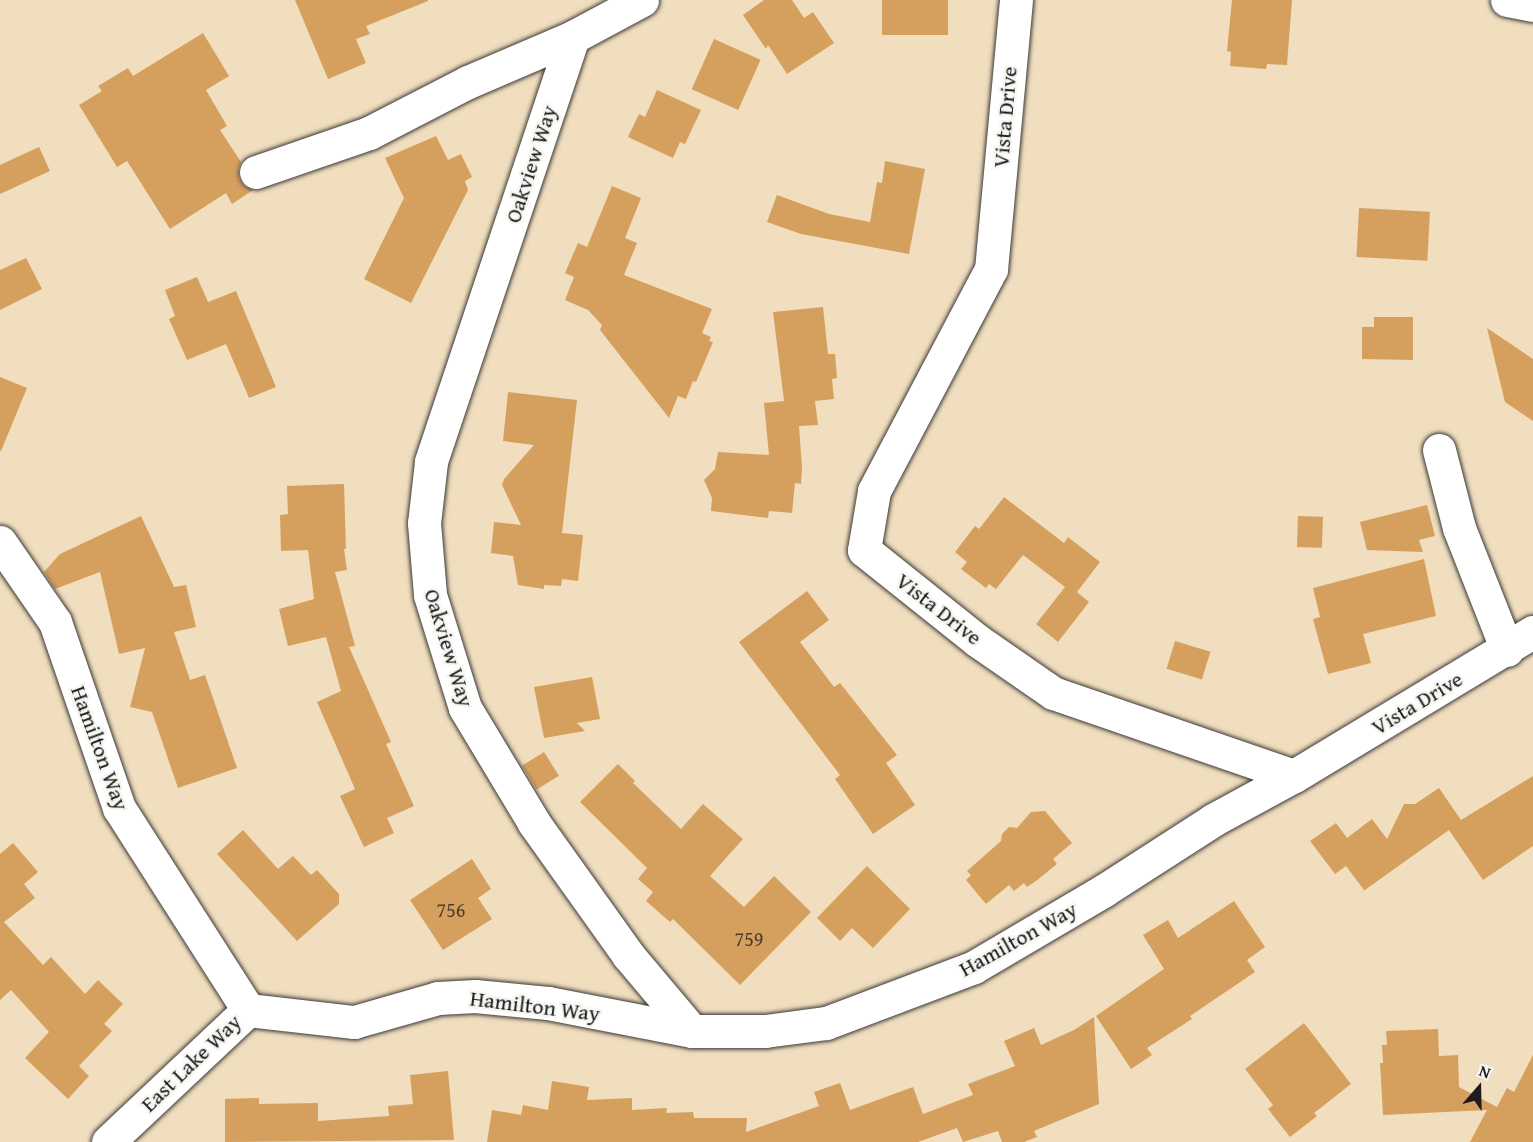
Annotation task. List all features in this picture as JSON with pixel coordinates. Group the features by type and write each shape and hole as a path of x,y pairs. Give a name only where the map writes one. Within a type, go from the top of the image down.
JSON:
{"street":[{"path":"256,172 369,133 468,82 573,37 642,0"},
{"name":"Vista Drive","path":"1016,0 991,269 874,491 864,550 978,641 1053,693 1294,776 1520,641"},
{"path":"1507,0 1533,5"},
{"name":"Oakview Way","path":"573,37 431,462 424,523 430,595 465,708 534,823 628,955 692,1031"},
{"path":"1439,450 1459,528 1520,641"},
{"name":"Hamilton Way","path":"0,542 55,622 118,808 248,1010 354,1022 438,998 475,996 548,1003 692,1031 765,1031 826,1023 974,967 1103,891 1213,820 1294,776"},
{"name":"East Lake Way","path":"108,1142 248,1010"}],"building":[{"path":"295,0 428,1 366,26 370,34 356,39 366,63 328,79"},
{"path":"764,0 792,0 804,18 813,12 834,43 787,74 768,45 766,49 743,15"},
{"path":"882,0 948,0 948,35 882,35"},
{"path":"1232,0 1292,0 1287,65 1267,64 1266,69 1230,66 1231,52 1227,51"},
{"path":"203,33 229,76 206,90 227,126 220,130 241,162 238,169 239,179 244,186 253,190 232,204 226,193 170,229 127,161 117,167 79,105 102,91 98,86 128,68 133,76"},
{"path":"714,39 761,60 738,110 692,89"},
{"path":"657,90 701,110 685,144 680,142 673,158 628,137 639,114 645,117"},
{"path":"436,136 448,160 461,154 472,177 465,181 468,190 411,303 364,279 404,198 385,158"},
{"path":"39,147 50,171 0,194 0,165"},
{"path":"885,161 925,169 909,254 801,234 767,222 777,195 829,214 870,222 877,182 882,183"},
{"path":"612,186 641,198 625,238 637,243 624,275 712,309 702,333 711,337 709,341 713,342 696,382 693,381 686,399 678,396 669,418 600,330 602,325 588,310 565,300 574,277 565,273 578,243 587,247"},
{"path":"1359,208 1430,212 1427,261 1356,257"},
{"path":"26,258 42,289 0,310 0,270"},
{"path":"197,277 208,302 236,291 276,387 249,398 226,344 187,360 169,319 175,316 165,290"},
{"path":"823,307 828,354 835,354 837,378 832,379 834,399 815,401 818,425 799,426 801,484 795,483 792,513 769,511 768,518 711,511 712,498 704,480 715,469 718,452 769,455 764,403 784,401 773,312"},
{"path":"1374,317 1413,317 1413,360 1362,359 1362,327 1374,327"},
{"path":"1487,328 1533,359 1533,421 1505,402"},
{"path":"0,377 27,388 1,451 0,451"},
{"path":"508,392 577,400 562,533 583,535 578,581 562,579 561,586 544,585 544,589 518,585 513,556 491,553 494,522 521,525 502,485 504,479 534,445 503,441"},
{"path":"344,484 346,549 344,549 347,570 335,572 355,646 349,647 391,742 386,744 414,806 387,818 394,833 364,847 340,796 355,789 317,702 341,691 326,637 288,646 279,609 314,599 308,550 281,551 280,515 288,514 287,486"},
{"path":"1004,497 1064,543 1068,537 1100,562 1077,592 1089,602 1058,642 1036,624 1065,587 1023,555 996,589 989,584 986,588 961,569 967,562 955,552 975,526 979,529"},
{"path":"1427,505 1435,536 1419,540 1423,552 1367,550 1360,522"},
{"path":"141,516 174,587 186,585 196,627 174,632 190,680 205,675 237,768 178,788 152,712 130,707 145,648 119,654 100,572 55,589 44,572 60,554"},
{"path":"1298,516 1323,517 1322,548 1297,547"},
{"path":"1424,559 1436,616 1363,634 1371,663 1328,674 1313,619 1320,617 1313,588"},
{"path":"807,591 829,620 800,642 834,687 840,683 897,755 886,763 915,805 873,834 835,779 840,775 739,642"},
{"path":"1175,641 1210,652 1202,680 1167,669"},
{"path":"592,677 600,719 577,723 585,731 544,738 534,687"},
{"path":"544,752 559,776 537,790 522,766"},
{"path":"618,764 635,781 633,783 681,829 703,804 743,839 710,876 744,907 774,876 811,912 740,985 673,919 670,922 646,901 653,892 638,879 647,868 580,802"},
{"path":"1533,776 1533,846 1483,880 1449,830 1362,892 1364,890 1346,866 1335,874 1310,841 1336,823 1347,838 1372,819 1387,839 1404,804 1415,804 1439,788 1461,820"},
{"path":"1045,811 1072,843 1053,859 1057,864 1036,881 1027,887 1024,883 1014,891 1009,885 986,904 966,880 971,875 967,871 1001,841 1002,834 1009,827 1017,828 1031,812"},
{"path":"243,830 278,869 293,856 311,875 317,870 339,894 339,904 297,941 217,854"},
{"path":"13,843 38,872 24,884 35,898 4,922 43,965 51,957 85,994 98,980 123,1004 104,1024 112,1031 79,1066 89,1076 68,1099 25,1058 49,1032 11,990 0,1000 0,854"},
{"path":"472,859 491,889 478,898 492,919 443,950 410,900"},
{"path":"867,866 910,909 873,948 852,928 840,941 817,918"},
{"path":"1234,901 1265,947 1247,960 1255,972 1190,1016 1192,1019 1147,1048 1152,1055 1131,1069 1096,1016 1164,969 1143,935 1168,920 1178,938"},
{"path":"1094,1017 1099,1104 1034,1131 1037,1137 1024,1142 1002,1142 998,1131 963,1142 957,1128 918,1142 487,1142 492,1110 521,1115 523,1105 548,1110 552,1081 589,1087 587,1100 632,1098 632,1110 667,1108 666,1113 693,1112 694,1118 747,1118 746,1132 819,1106 814,1092 840,1083 850,1110 913,1087 923,1114 973,1095 968,1084 1015,1066 1004,1041 1034,1028 1041,1045 1074,1030"},
{"path":"1304,1023 1351,1084 1314,1113 1317,1116 1290,1137 1268,1109 1273,1105 1245,1069"},
{"path":"1438,1029 1439,1056 1458,1055 1459,1087 1497,1107 1507,1088 1514,1092 1533,1055 1533,1142 1470,1142 1487,1110 1383,1115 1380,1063 1383,1063 1382,1045 1387,1045 1386,1031"},
{"path":"448,1071 454,1140 225,1142 225,1099 259,1098 259,1104 318,1103 318,1121 389,1116 388,1106 413,1104 410,1075"}]}
